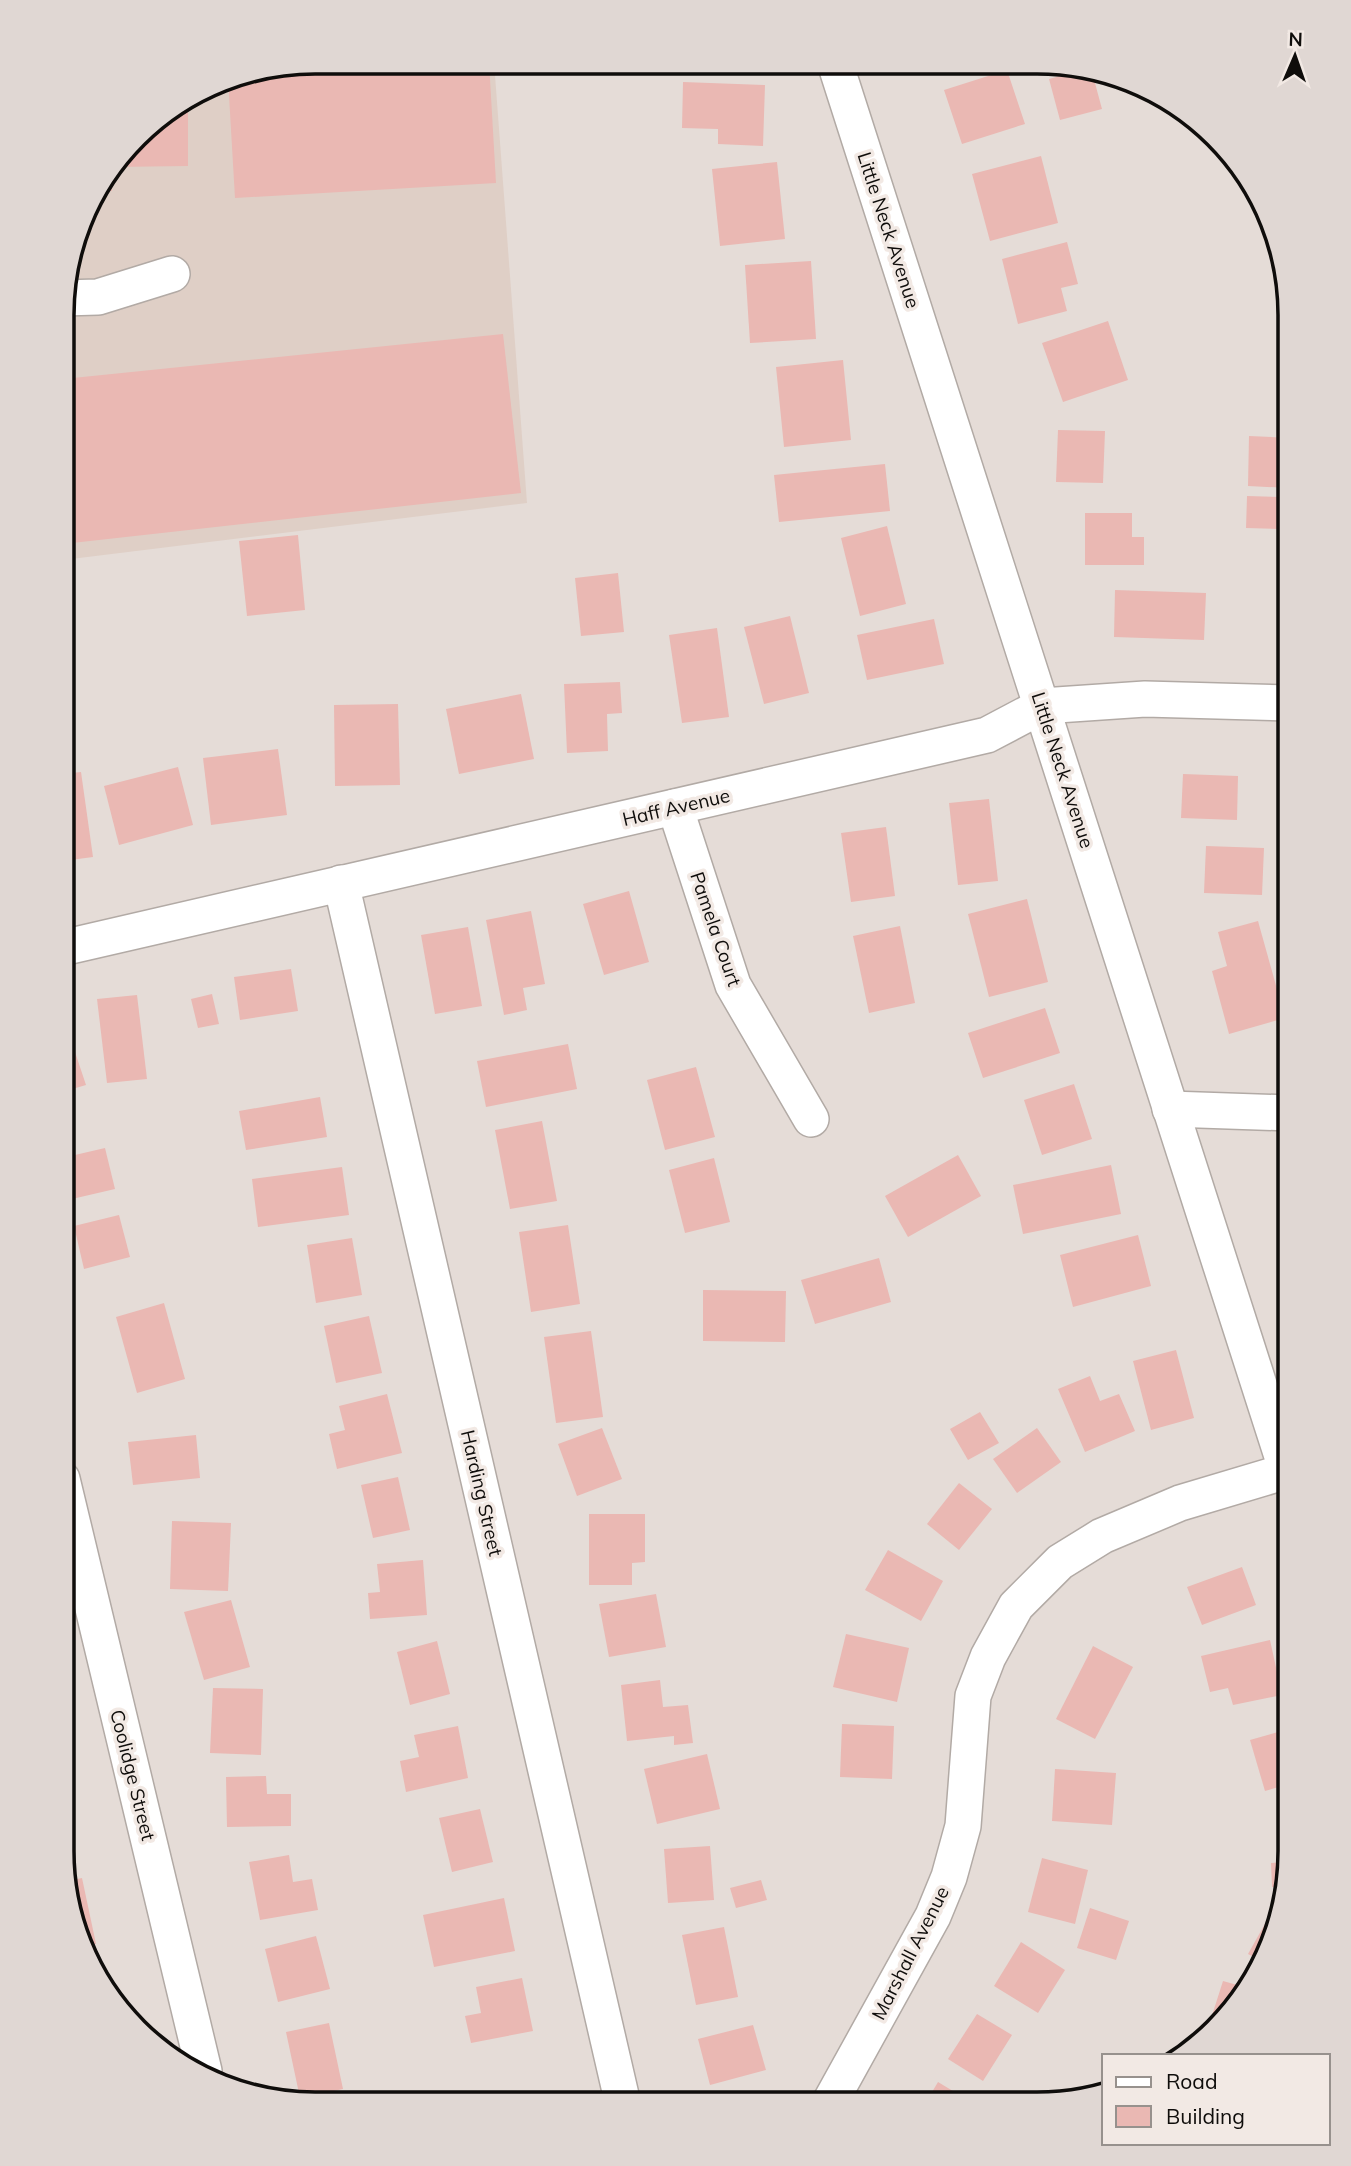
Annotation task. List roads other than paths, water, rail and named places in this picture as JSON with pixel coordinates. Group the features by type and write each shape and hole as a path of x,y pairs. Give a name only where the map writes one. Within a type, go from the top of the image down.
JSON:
{"street":[{"name":"Little Neck Avenue","path":"839,74 1277,1442"},
{"path":"75,298 98,297 172,274"},
{"name":"Haff Avenue","path":"74,945 987,735 1042,706 1145,699 1278,704"},
{"name":"Pamela Court","path":"675,807 733,985 811,1119"},
{"name":"Harding Street","path":"341,883 620,2092"},
{"path":"1170,1109 1277,1113"},
{"name":"Marshall Avenue","path":"836,2092 933,1916 949,1877 963,1826 973,1696 988,1657 1016,1606 1060,1562 1102,1536 1180,1503 1277,1478"},
{"name":"Coolidge Street","path":"74,1529 202,2064"}]}
